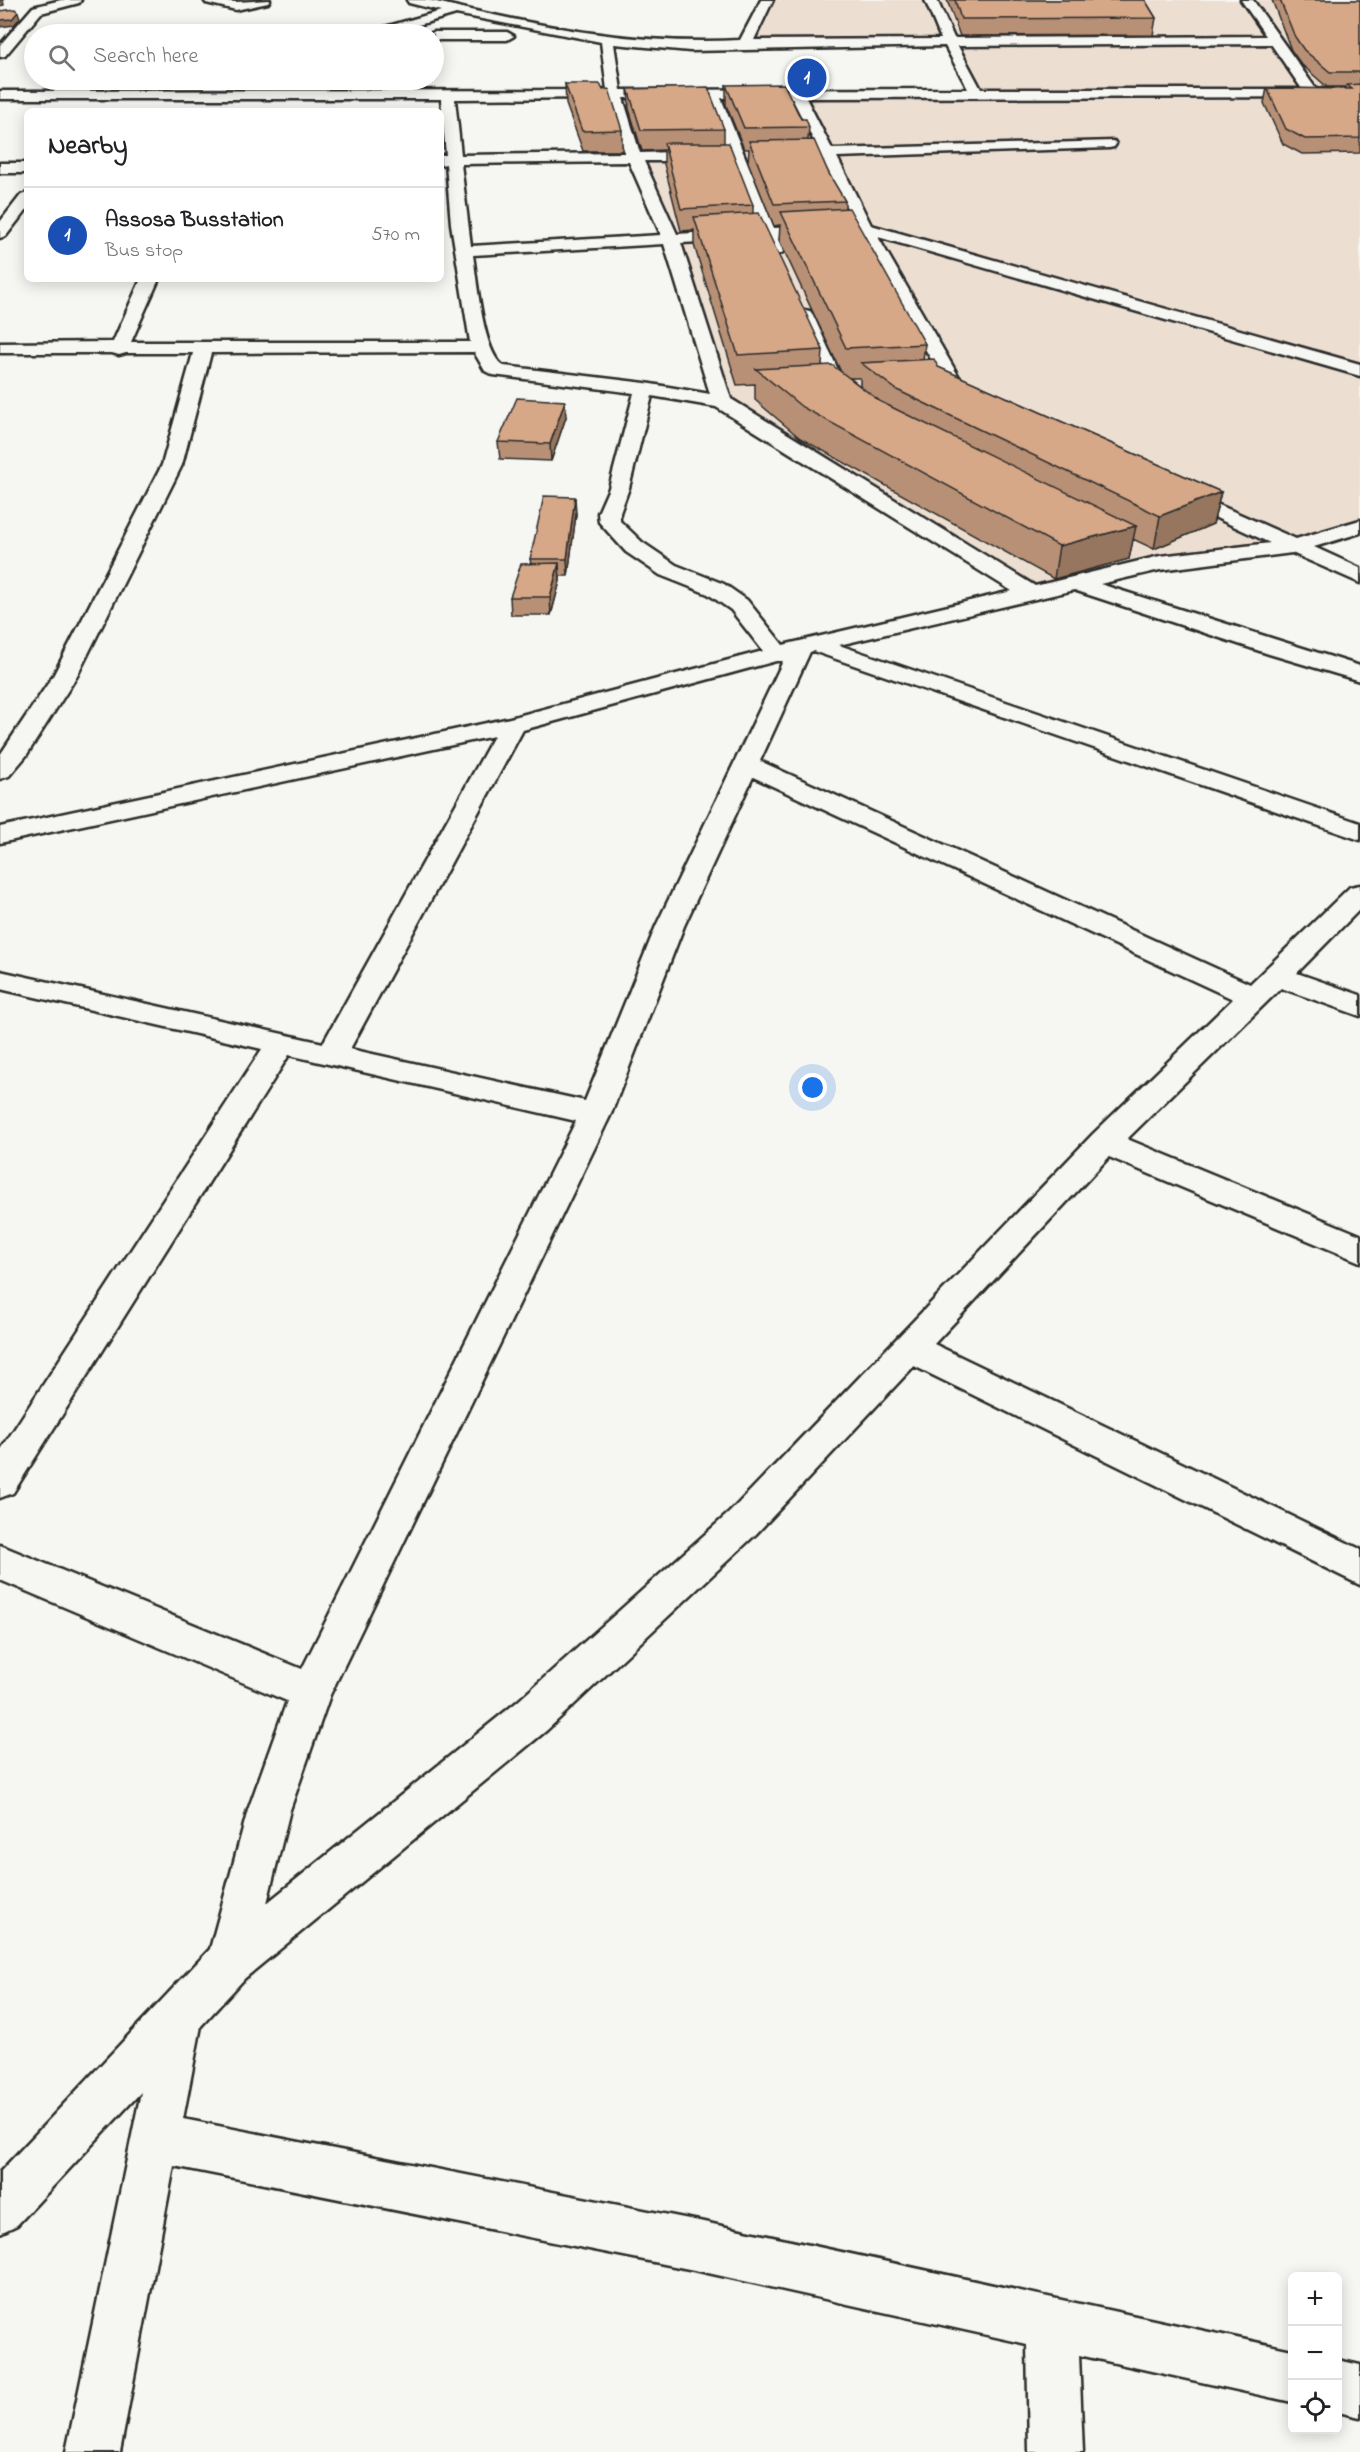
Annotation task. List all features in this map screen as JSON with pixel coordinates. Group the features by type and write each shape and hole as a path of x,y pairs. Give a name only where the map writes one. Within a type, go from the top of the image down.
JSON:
{"street":[{"path":"20,10 75,0"},
{"path":"210,0 236,6 264,0"},
{"path":"413,0 456,11 588,36 674,47 745,44 1275,40"},
{"path":"745,44 767,0"},
{"path":"931,0 950,44 976,94"},
{"path":"1247,0 1311,92"},
{"path":"411,24 476,4"},
{"path":"25,24 37,10 49,6"},
{"path":"1158,25 1168,41"},
{"path":"0,53 18,42 24,27"},
{"path":"444,36 588,36"},
{"path":"608,39 615,96 634,157 671,238 720,398 1031,593"},
{"path":"300,108 306,90"},
{"path":"0,95 713,96 1360,93"},
{"path":"797,94 865,228 952,380 982,404 993,409"},
{"path":"448,95 446,159 480,347 492,367 500,371 720,398 742,393"},
{"path":"713,96 743,155 766,233 781,264"},
{"path":"793,154 1109,144"},
{"path":"446,159 743,155"},
{"path":"0,168 24,168"},
{"path":"1,230 24,202"},
{"path":"444,224 459,224"},
{"path":"1,230 24,228"},
{"path":"463,251 865,228 1360,370"},
{"path":"119,350 149,282"},
{"path":"795,295 837,388 870,414"},
{"path":"0,348 203,350 480,347"},
{"path":"0,771 16,751 65,676 172,465 203,350"},
{"path":"929,381 952,380"},
{"path":"814,389 860,386"},
{"path":"645,389 639,403 621,478 609,513 610,522 634,547 669,570 716,589 797,650 1360,832"},
{"path":"1155,483 1360,576"},
{"path":"0,836 513,725 797,650 1031,593 1079,584 1149,558 1295,546 1360,526"},
{"path":"1079,584 1360,674"},
{"path":"229,1962 269,1810 311,1692 595,1114 670,926 797,650"},
{"path":"332,1054 513,725"},
{"path":"745,764 1265,987 1360,1006"},
{"path":"0,2208 229,1962 541,1708 742,1523 1104,1142 1360,893"},
{"path":"6,989 282,1042 595,1114"},
{"path":"0,1482 282,1042"},
{"path":"1104,1142 1360,1249"},
{"path":"910,1348 1360,1568"},
{"path":"0,1562 311,1692"},
{"path":"93,2452 180,2013"},
{"path":"156,2138 688,2244 1288,2375"},
{"path":"1052,2324 1056,2452"},
{"path":"1342,2387 1360,2391"}],"shaded area":[{"path":"770,0 1245,0 1281,41 1250,0 1360,0 1360,519 1300,538 1046,598 722,398 615,95 972,92 954,43 748,43"}],"building":[{"path":"955,0 1145,0 1156,18 961,19"},
{"path":"1280,0 1360,0 1360,72 1330,72 1304,50 1295,37"},
{"path":"15,9 18,12 12,19 0,20 0,11"},
{"path":"565,84 600,84 603,90 609,89 622,130 582,131"},
{"path":"784,84 801,119 806,119 809,127 744,128 726,85"},
{"path":"1360,84 1360,138 1305,139 1286,129 1267,88 1352,89 1347,85"},
{"path":"708,87 724,129 641,130 628,89"},
{"path":"814,140 829,174 845,201 774,204 749,141"},
{"path":"664,143 729,143 753,205 681,209"},
{"path":"849,208 925,344 846,348 781,212"},
{"path":"759,213 823,350 738,355 694,217"},
{"path":"934,359 938,367 1221,492 1160,516 897,390 861,363"},
{"path":"832,365 881,402 1136,526 1059,546 802,407 756,369"},
{"path":"517,398 565,401 550,444 498,442"},
{"path":"544,496 575,497 567,559 530,559"},
{"path":"559,563 550,597 510,597 521,564"}],"place":[{"name":"Assosa Busstation","path":"807,78"}]}
